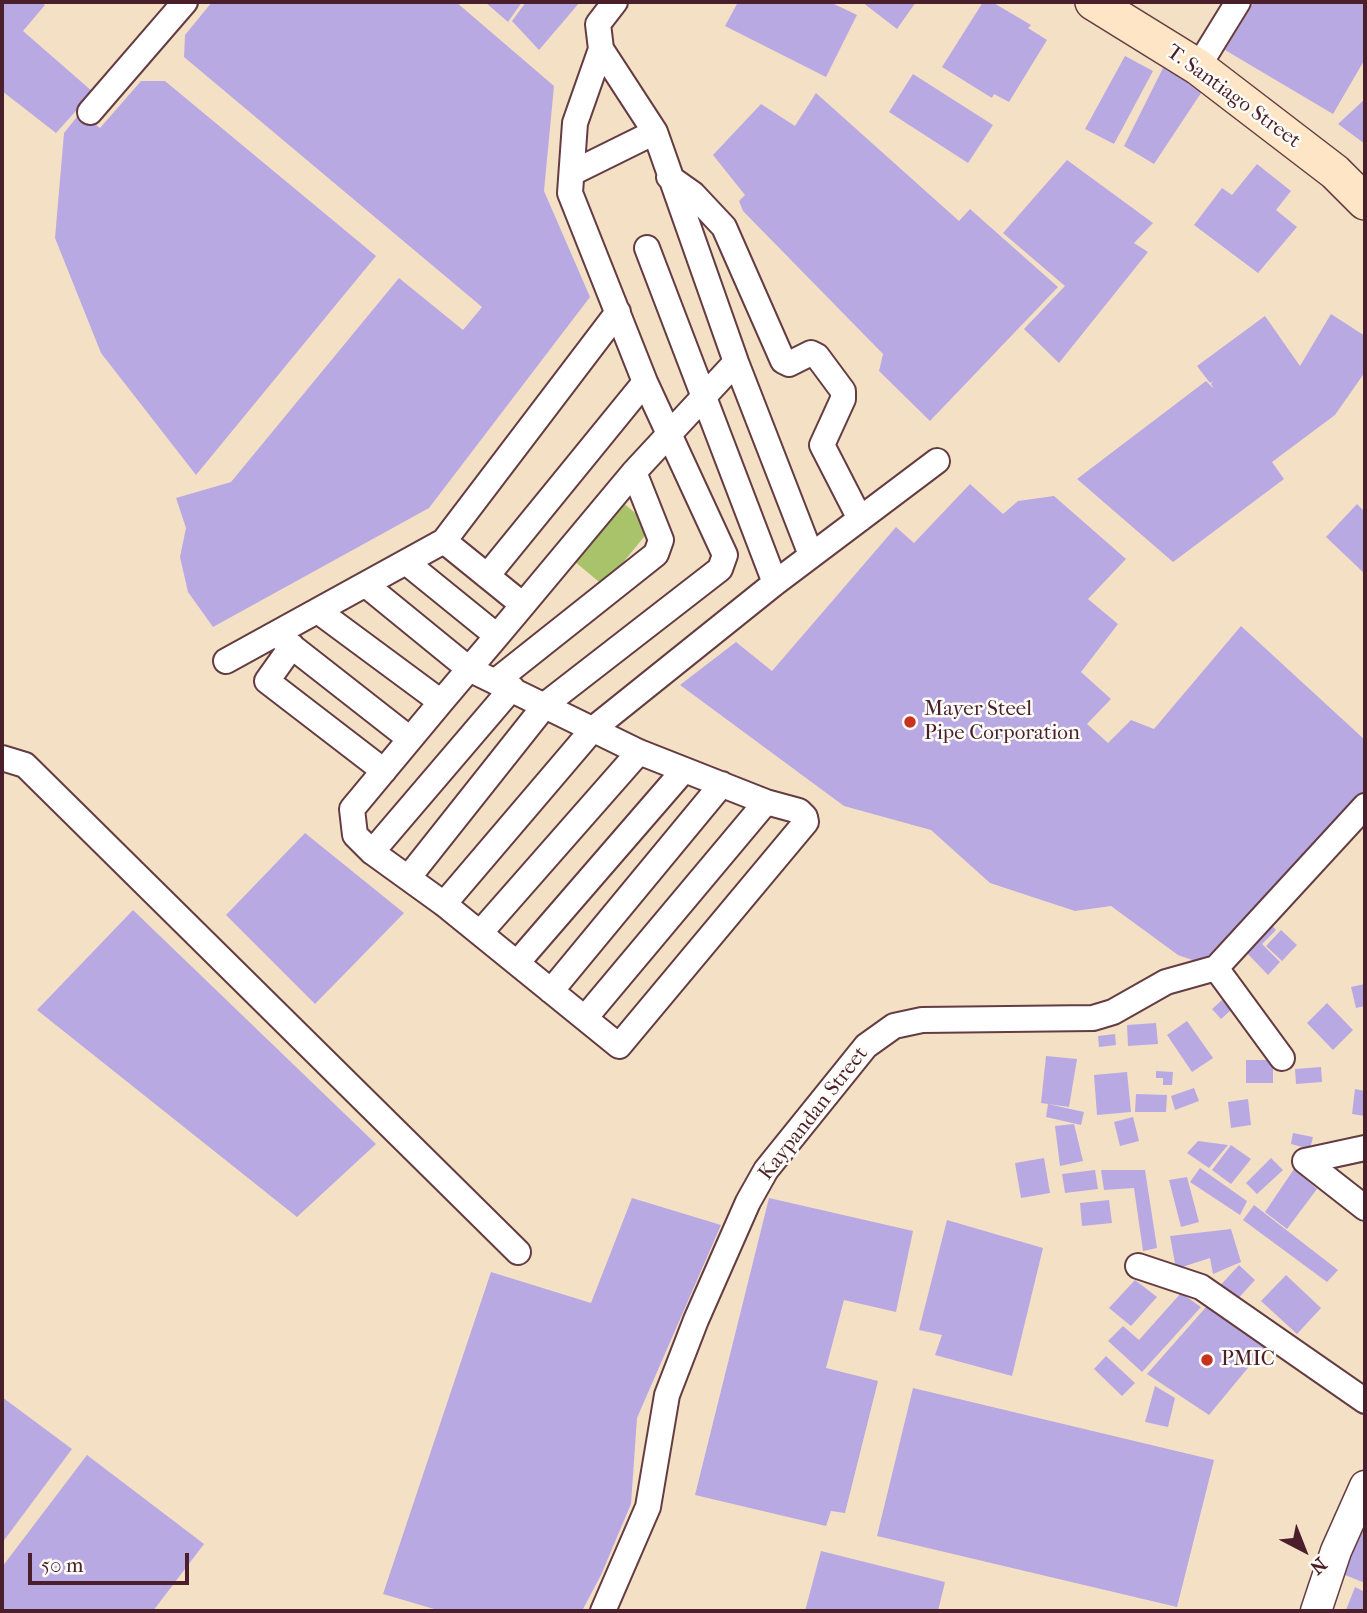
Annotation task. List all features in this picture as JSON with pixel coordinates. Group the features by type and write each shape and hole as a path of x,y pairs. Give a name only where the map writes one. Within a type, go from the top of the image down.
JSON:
{"main road":[{"name":"T. Santiago Street","path":"1093,2 1198,67 1335,172 1365,202"}],"street":[{"path":"90,112 185,2"},
{"path":"408,878 546,704 720,569 725,555 645,382 570,194 575,123 601,49 598,24 615,2"},
{"path":"1198,67 1238,2"},
{"path":"601,49 655,132 736,362 811,555"},
{"path":"572,173 655,132"},
{"path":"669,177 693,194 724,227 783,361 789,364 811,354 817,356 843,391 843,400 822,445 860,519"},
{"path":"647,248 775,583"},
{"path":"226,661 284,640 318,611 444,541 618,312"},
{"path":"366,585 469,669 546,704 639,752 766,802 799,811 806,822 619,1046 444,904 372,852 355,835 352,810 410,739 469,669 496,636 523,605 634,472 736,362"},
{"path":"488,576 645,382"},
{"path":"444,904 593,729 775,583 937,461"},
{"path":"372,852 504,685 656,555 661,540 634,472"},
{"path":"444,541 523,605"},
{"path":"407,563 496,636"},
{"path":"318,611 441,702"},
{"path":"284,640 410,739"},
{"path":"284,640 267,681 384,771"},
{"path":"480,933 639,752"},
{"path":"2,758 25,765 518,1252"},
{"path":"517,963 684,770"},
{"path":"551,991 722,784"},
{"path":"585,1018 766,802"},
{"path":"1282,1058 1216,968 1365,806"},
{"name":"Kaypandan Street","path":"603,1611 648,1507 667,1395 696,1320 748,1202 766,1170 866,1045 894,1026 922,1020 1093,1018 1113,1012 1166,982 1216,968"},
{"path":"1365,1148 1305,1161 1365,1208"},
{"path":"1138,1266 1200,1287 1365,1401"},
{"path":"1316,1611 1336,1551 1365,1486"}],"green space":[{"path":"622,502 652,527 604,586 574,561"}],"building":[{"path":"2,2 40,2 45,5 23,31 93,92 56,133 2,91"},
{"path":"212,2 456,2 554,86 544,191 590,297 429,508 213,627 188,592 180,557 186,528 176,498 231,482 399,278 463,330 482,307 184,57 185,35"},
{"path":"485,2 522,2 508,22"},
{"path":"526,2 580,2 539,50 512,21"},
{"path":"738,2 830,2 857,15 826,77 725,26"},
{"path":"862,2 916,2 897,29"},
{"path":"983,2 992,2 1031,25 1028,28 1047,40 1009,102 994,94 992,98 942,67"},
{"path":"1254,2 1365,2 1365,59 1333,114 1225,50"},
{"path":"1125,56 1153,71 1114,144 1085,129"},
{"path":"1163,68 1203,90 1154,164 1124,146"},
{"path":"913,74 993,125 968,163 889,112"},
{"path":"141,81 165,81 376,256 196,475 101,353 55,238 64,133 80,113 100,128"},
{"path":"816,93 959,221 970,209 1058,287 930,421 879,371 883,354 743,211 739,201 745,195 713,155 761,104 795,126"},
{"path":"1365,99 1365,144 1338,124"},
{"path":"1067,160 1153,223 1134,243 1148,252 1059,363 1024,329 1065,286 1003,233"},
{"path":"1257,164 1291,191 1276,210 1297,227 1258,273 1194,225 1222,188 1232,195"},
{"path":"1331,314 1365,336 1365,372 1335,415 1272,462 1284,479 1173,562 1077,479 1206,381 1214,389 1211,384 1213,381 1210,383 1197,366 1265,316 1300,366"},
{"name":"Mayer Steel Pipe Corporation","path":"970,484 1003,514 1018,501 1054,496 1126,559 1088,599 1118,624 1081,672 1111,699 1087,724 1108,743 1131,720 1154,729 1241,626 1365,740 1365,793 1201,963 1178,955 1111,906 1075,911 990,883 931,830 844,806 680,685 736,642 772,671 896,527 914,543"},
{"path":"1357,504 1365,512 1365,574 1326,537"},
{"path":"305,833 404,913 315,1004 226,915"},
{"path":"133,910 376,1144 297,1217 37,1010"},
{"path":"1267,920 1276,930 1262,944 1280,962 1268,975 1246,952 1259,941 1252,933"},
{"path":"1281,930 1297,945 1282,961 1266,946"},
{"path":"1365,984 1365,1006 1356,1008 1351,987"},
{"path":"1222,1000 1231,1010 1221,1019 1212,1009"},
{"path":"1327,1003 1353,1030 1333,1050 1307,1023"},
{"path":"1187,1021 1213,1058 1192,1072 1167,1035"},
{"path":"1156,1023 1158,1044 1128,1046 1127,1025"},
{"path":"1115,1034 1116,1045 1099,1047 1098,1036"},
{"path":"1046,1056 1077,1059 1069,1107 1041,1103"},
{"path":"1246,1060 1273,1060 1273,1083 1246,1083"},
{"path":"1321,1067 1322,1082 1296,1084 1295,1069"},
{"path":"1156,1071 1173,1072 1172,1085 1163,1085 1163,1078 1156,1078"},
{"path":"1127,1072 1131,1112 1097,1115 1094,1075"},
{"path":"1194,1088 1199,1101 1175,1110 1171,1096"},
{"path":"1355,1089 1365,1091 1365,1116 1352,1114"},
{"path":"1136,1094 1167,1095 1166,1112 1135,1112"},
{"path":"1248,1099 1251,1125 1231,1128 1228,1102"},
{"path":"1048,1104 1084,1112 1081,1125 1046,1117"},
{"path":"1133,1117 1139,1141 1120,1146 1114,1122"},
{"path":"1074,1124 1083,1161 1060,1166 1055,1126"},
{"path":"1293,1133 1313,1137 1310,1149 1291,1144"},
{"path":"1198,1141 1228,1145 1209,1168 1187,1153"},
{"path":"1231,1145 1251,1159 1231,1184 1212,1170"},
{"path":"1044,1158 1050,1193 1021,1198 1015,1163"},
{"path":"1271,1158 1283,1170 1257,1194 1246,1183"},
{"path":"1200,1168 1247,1201 1240,1215 1190,1182"},
{"path":"1294,1169 1317,1189 1287,1229 1265,1212"},
{"path":"1095,1170 1098,1189 1065,1193 1062,1174"},
{"path":"1101,1170 1145,1170 1157,1248 1143,1251 1134,1188 1104,1190"},
{"path":"1187,1177 1199,1222 1181,1227 1169,1180"},
{"path":"632,1198 721,1225 637,1418 631,1504 601,1575 582,1611 441,1611 383,1594 491,1272 591,1303"},
{"path":"769,1198 913,1231 896,1312 844,1300 826,1368 878,1381 845,1513 831,1511 826,1526 695,1495"},
{"path":"1109,1200 1112,1223 1082,1226 1080,1203"},
{"path":"1254,1205 1338,1270 1327,1282 1243,1220"},
{"path":"947,1220 1043,1248 1012,1376 935,1355 942,1335 919,1330"},
{"path":"1231,1229 1241,1262 1213,1274 1210,1258 1176,1269 1170,1236"},
{"path":"1239,1265 1255,1280 1234,1303 1218,1288"},
{"path":"1286,1275 1321,1308 1297,1334 1261,1301"},
{"path":"1135,1280 1157,1297 1131,1326 1109,1308"},
{"path":"1181,1293 1201,1307 1142,1372 1108,1341 1123,1326 1139,1340"},
{"name":"PMIC","path":"1207,1306 1266,1346 1209,1415 1147,1374"},
{"path":"1106,1356 1135,1383 1122,1396 1094,1369"},
{"path":"1155,1386 1175,1398 1168,1427 1145,1422"},
{"path":"913,1388 1214,1460 1177,1607 877,1536"},
{"path":"2,1397 72,1449 2,1543"},
{"path":"87,1455 204,1544 153,1611 3,1611 2,1567"},
{"path":"1365,1519 1365,1583 1340,1573"},
{"path":"821,1551 945,1582 938,1611 805,1611"},
{"path":"1355,1587 1365,1592 1365,1611 1346,1610"}],"place":[{"name":"Mayer Steel Pipe Corporation","path":"910,722"},
{"name":"PMIC","path":"1207,1360"}]}
